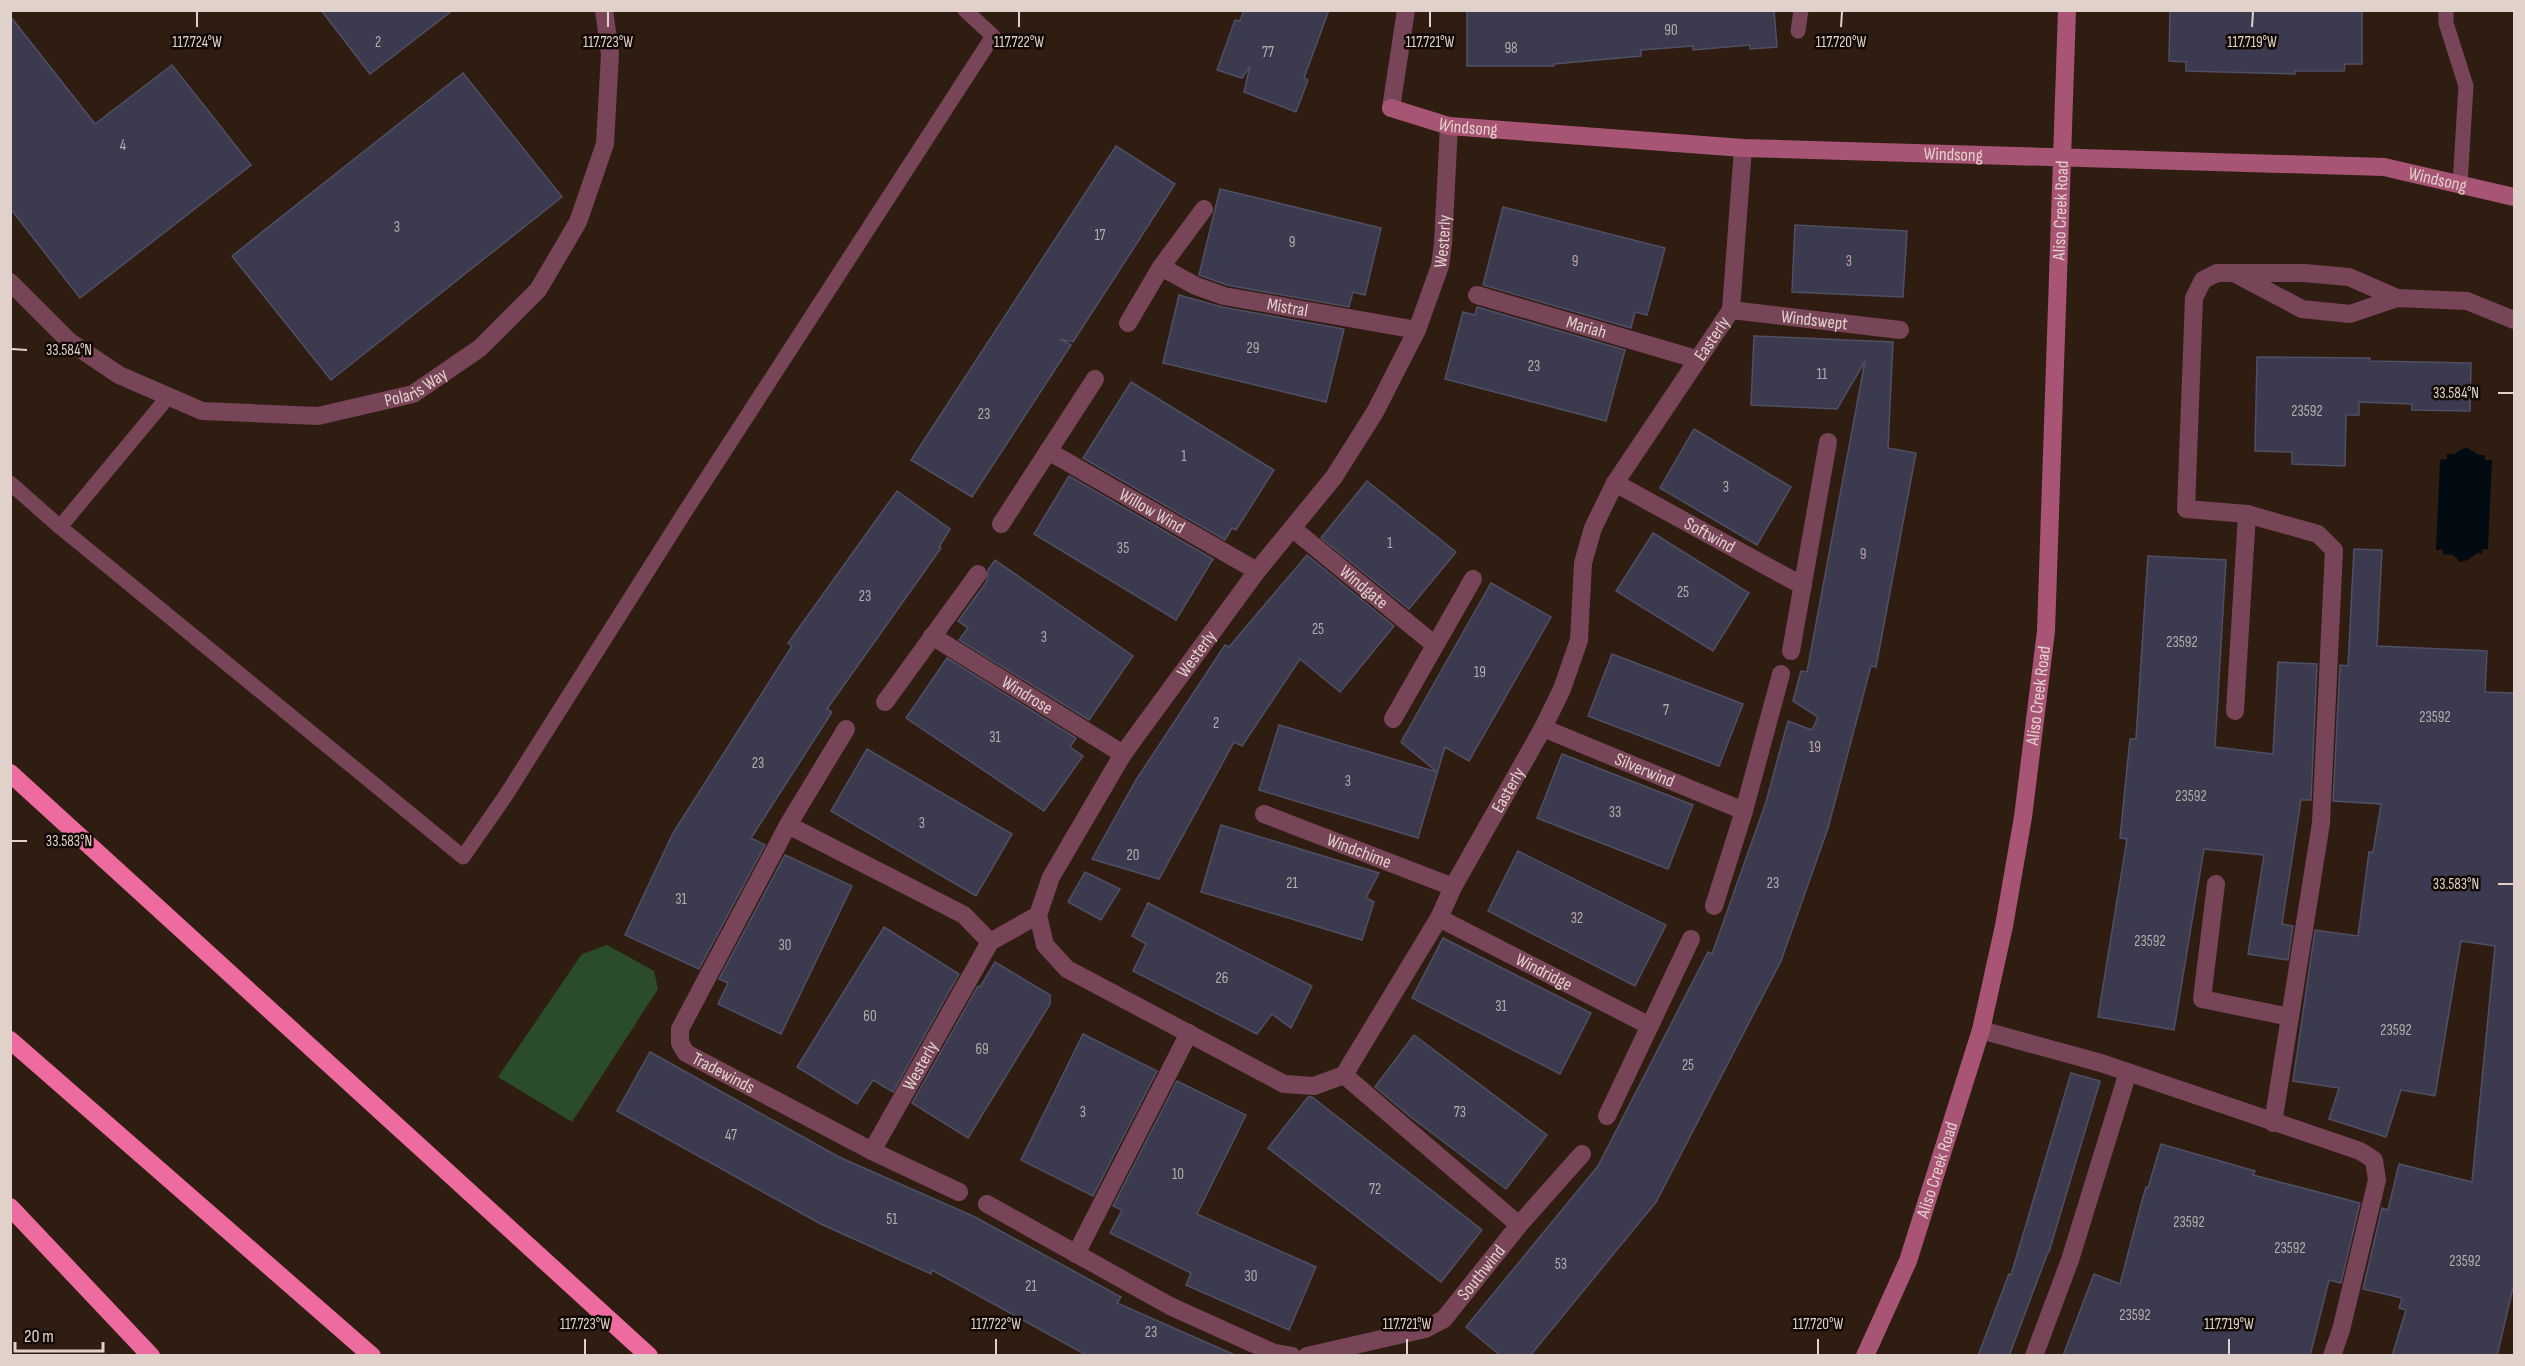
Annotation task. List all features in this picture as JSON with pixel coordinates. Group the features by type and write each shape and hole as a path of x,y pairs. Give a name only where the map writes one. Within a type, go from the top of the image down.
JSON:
{"highway":[{"path":"10,773 649,1356"},
{"path":"10,1040 372,1356"},
{"path":"10,1207 152,1356"}],"main road":[{"name":"Aliso Creek Road","path":"1864,1356 1908,1261 1981,1030 2004,926 2023,817 2046,632 2067,10"},
{"name":"Windsong","path":"1391,108 1449,126 1743,148 2384,167 2514,196"}],"street":[{"name":"Polaris Way","path":"10,282 70,342 118,375 202,411 318,416 413,394 480,348 538,290 578,222 605,144 610,54 604,10"},
{"path":"1391,108 1406,10"},
{"name":"Westerly","path":"1038,915 1051,877 1123,754 1257,571 1334,477 1375,411 1417,330 1440,266 1449,126"},
{"name":"Easterly","path":"1344,1076 1439,918 1453,887 1543,728 1562,689 1579,640 1583,563 1593,528 1615,483 1731,310 1743,148"},
{"path":"1128,323 1161,267 1204,209"},
{"name":"Mistral","path":"1161,267 1196,286 1224,296 1417,330"},
{"path":"2273,1123 2321,823 2334,550 2318,534 2247,514 2186,509 2194,298 2203,280 2217,273 2304,273 2349,277 2397,298 2468,301 2514,320"},
{"path":"2234,273 2302,309 2350,314 2397,298"},
{"name":"Mariah","path":"1477,295 1696,359"},
{"name":"Windswept","path":"1731,310 1900,330"},
{"path":"1001,524 1095,379"},
{"path":"1791,651 1828,442"},
{"name":"Willow Wind","path":"1048,452 1257,571"},
{"name":"Softwind","path":"1615,483 1803,586"},
{"path":"2235,711 2247,514"},
{"name":"Windgate","path":"1292,528 1435,645"},
{"path":"885,702 978,574"},
{"path":"1393,719 1473,579"},
{"name":"Windrose","path":"932,636 1123,754"},
{"path":"1714,906 1744,811 1781,674"},
{"name":"Silverwind","path":"1543,728 1744,811"},
{"name":"Tradewinds","path":"846,729 788,825 680,1029 680,1043 686,1053 872,1151 959,1192"},
{"name":"Windchime","path":"1263,814 1453,887"},
{"path":"788,825 964,915 990,942 1038,915 1045,945 1067,969 1284,1084 1314,1086 1344,1076 1519,1225"},
{"path":"2216,884 2202,999 2290,1017"},
{"name":"Windridge","path":"1439,918 1650,1026"},
{"path":"1607,1116 1691,939"},
{"name":"Westerly","path":"872,1151 990,942"},
{"path":"1981,1030 2128,1072 2360,1151 2374,1160 2377,1180 2341,1330 2332,1356"},
{"path":"1076,1254 1189,1033"},
{"path":"2034,1356 2070,1260 2128,1072"},
{"name":"Southwind","path":"1307,1356 1425,1329 1444,1319 1519,1225 1582,1154"},
{"path":"987,1204 1170,1306 1274,1353 1292,1356"}],"lane":[{"path":"10,483 60,527 463,857 506,795 683,515 993,36 964,10"},
{"path":"1798,31 1801,10"},
{"path":"2446,10 2446,23 2466,86 2460,184"},
{"path":"60,527 168,397"}],"green space":[{"path":"607,945 654,971 658,989 572,1122 498,1077 582,954"}],"shaded area":[{"path":"2466,447 2479,455 2485,455 2485,460 2492,460 2488,549 2483,549 2482,554 2477,553 2468,560 2460,562 2453,555 2443,554 2443,550 2436,550 2440,460 2447,459 2447,454 2454,454"}],"building":[{"path":"321,10 453,10 370,74"},
{"path":"1244,10 1329,10 1304,78 1308,80 1296,112 1244,92 1250,66 1242,78 1217,70 1235,20 1240,21"},
{"path":"1467,10 1774,10 1777,47 1750,49 1750,45 1693,50 1693,46 1641,50 1641,56 1554,64 1554,66 1467,66"},
{"path":"2170,10 2362,10 2362,64 2345,64 2344,71 2295,71 2295,74 2186,71 2186,62 2169,61"},
{"path":"10,16 95,124 172,65 251,165 80,298 10,208"},
{"path":"463,73 562,197 331,380 232,256"},
{"path":"1116,146 1175,184 1073,342 1060,339 1071,345 972,497 911,460"},
{"path":"1220,189 1381,228 1365,295 1353,292 1349,307 1227,285 1199,275"},
{"path":"1503,207 1665,248 1647,315 1635,312 1631,328 1483,285"},
{"path":"1795,225 1907,231 1903,297 1792,292"},
{"path":"1179,295 1222,307 1344,329 1326,402 1163,363"},
{"path":"1477,307 1625,350 1606,421 1445,379 1463,312 1475,315"},
{"path":"1754,336 1893,342 1888,448 1916,453 1876,667 1871,666 1828,828 1781,961 1656,1202 1530,1356 1501,1356 1466,1327 1598,1166 1708,952 1712,954 1766,802 1788,721 1812,730 1818,717 1793,701 1801,671 1807,672 1865,361 1837,409 1751,405"},
{"path":"2257,357 2370,358 2370,361 2471,363 2470,411 2412,410 2412,404 2359,402 2359,415 2346,415 2345,466 2292,464 2292,452 2255,451"},
{"path":"1131,382 1274,470 1236,530 1232,528 1225,540 1083,458"},
{"path":"1694,429 1791,487 1757,545 1660,488"},
{"path":"1069,476 1213,559 1176,620 1034,534"},
{"path":"1367,481 1456,552 1409,609 1321,538"},
{"path":"897,491 950,529 939,547 941,548 827,709 832,712 751,838 765,845 699,969 625,935 673,833 792,646 788,643"},
{"path":"1653,533 1749,593 1713,651 1616,591"},
{"path":"2354,549 2382,550 2377,646 2487,651 2485,692 2514,693 2514,1284 2497,1356 2392,1356 2406,1310 2399,1308 2402,1298 2363,1289 2382,1208 2388,1210 2399,1164 2472,1182 2495,946 2461,941 2435,1096 2401,1090 2386,1137 2329,1119 2339,1088 2293,1081 2315,930 2358,936 2369,852 2373,852 2381,804 2333,801 2340,665 2348,666"},
{"path":"1307,555 1394,626 1340,692 1300,659 1242,746 1234,742 1159,879 1092,859 1136,780 1225,645 1229,647"},
{"path":"2148,556 2226,560 2215,747 2273,754 2278,662 2317,664 2311,800 2301,800 2282,924 2293,926 2288,960 2248,954 2264,855 2204,849 2174,1030 2098,1017 2127,839 2120,838 2130,739 2136,739"},
{"path":"995,560 1133,656 1089,720 959,640 968,628 958,621 987,581 988,570"},
{"path":"1491,583 1551,617 1469,761 1445,747 1418,838 1259,790 1279,725 1437,772 1401,742"},
{"path":"1612,654 1743,704 1719,766 1588,716"},
{"path":"947,658 1076,738 1070,747 1083,756 1044,811 906,718"},
{"path":"867,749 1012,834 976,896 831,811"},
{"path":"1562,754 1693,805 1668,869 1537,818"},
{"path":"1221,825 1379,873 1366,898 1374,902 1362,940 1201,892"},
{"path":"1518,851 1666,925 1635,986 1488,911"},
{"path":"785,855 852,886 781,1034 718,1004 728,983 719,979"},
{"path":"1085,872 1120,889 1101,920 1068,902"},
{"path":"1148,903 1312,986 1291,1028 1272,1014 1257,1034 1133,971 1146,944 1132,936"},
{"path":"884,927 959,974 893,1092 873,1080 857,1104 797,1067"},
{"path":"1443,938 1591,1013 1560,1074 1412,998"},
{"path":"995,962 1050,995 1050,1004 968,1138 912,1103 978,986 980,987"},
{"path":"1083,1034 1157,1071 1093,1196 1021,1160"},
{"path":"1414,1035 1547,1135 1506,1189 1375,1087"},
{"path":"650,1052 839,1157 975,1217 1121,1297 1117,1303 1237,1356 1088,1356 932,1270 931,1274 821,1224 617,1111"},
{"path":"2071,1073 2100,1081 2049,1252 2009,1356 1978,1356 2009,1274 2011,1275"},
{"path":"1177,1081 1246,1115 1197,1214 1316,1267 1289,1330 1186,1285 1191,1273 1110,1233 1122,1210 1113,1206"},
{"path":"1308,1097 1312,1097 1482,1230 1441,1282 1268,1148"},
{"path":"2161,1144 2255,1171 2253,1175 2360,1203 2341,1283 2329,1280 2310,1356 2063,1356 2094,1274 2120,1284 2143,1197 2146,1187 2148,1188"}]}
